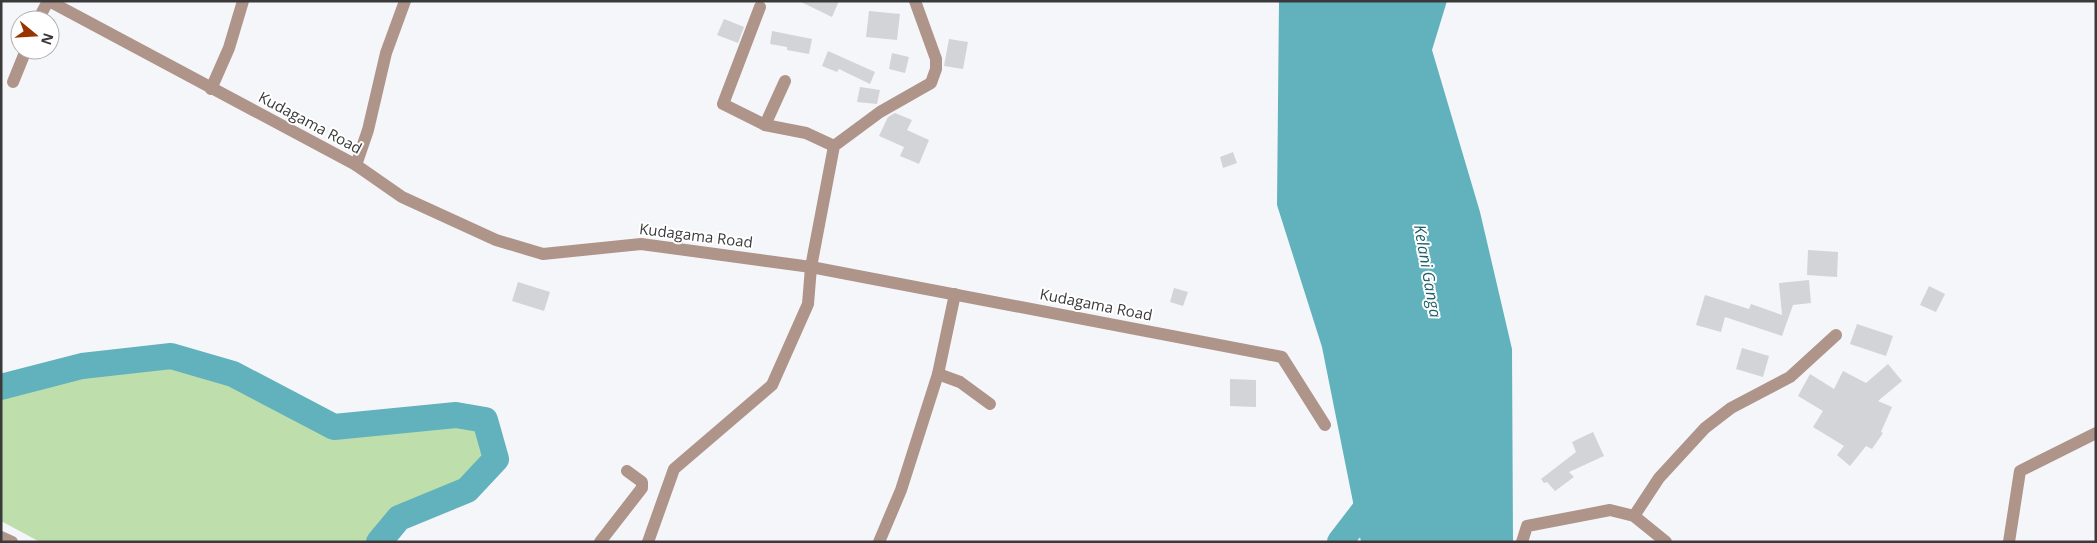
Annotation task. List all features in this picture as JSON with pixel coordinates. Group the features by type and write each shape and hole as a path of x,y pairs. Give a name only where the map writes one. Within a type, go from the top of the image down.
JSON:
{"street":[{"path":"211,89 229,48 243,1"},
{"path":"356,165 368,130 386,53 404,1"},
{"path":"648,542 674,470 772,385 808,304 811,267 834,146 880,112 931,83 936,69 936,59 915,1"},
{"name":"Kudagama Road","path":"53,2 211,89 356,165 402,197 496,240 543,254 641,244 811,267 1282,357 1325,425"},
{"path":"760,7 723,104 765,125 806,133 834,146"},
{"path":"14,82 22,60"},
{"path":"765,125 785,81"},
{"path":"879,542 901,490 938,374 955,294"},
{"path":"1634,516 1659,478 1705,428 1730,408 1790,377 1836,335"},
{"path":"938,374 960,382 990,404"},
{"path":"2009,542 2020,471 2096,434"},
{"path":"600,542 642,488 642,482 627,471"},
{"path":"1522,542 1527,526 1610,510 1634,516 1666,542"},
{"path":"1,537 12,542"}],"green space":[{"path":"170,365 229,382 332,436 456,423 478,428 486,456 462,483 394,510 367,542 40,542 1,521 1,396 83,374"}],"water":[{"name":"Kelani Ganga","path":"1279,1 1447,1 1432,50 1480,212 1512,349 1513,542 1361,542 1322,347 1277,205"}],"building":[{"path":"799,1 839,1 832,17"},
{"path":"869,11 900,14 897,40 866,37"},
{"path":"724,19 744,27 738,43 717,35"},
{"path":"772,31 812,39 809,54 787,50 787,47 770,44"},
{"path":"949,39 968,42 963,69 944,66"},
{"path":"828,51 875,72 870,84 839,69 837,72 822,66"},
{"path":"892,53 909,57 905,73 889,69"},
{"path":"860,87 880,90 877,104 857,102"},
{"path":"895,113 912,120 907,130 929,140 919,164 900,156 904,147 879,136 888,117"},
{"path":"1233,152 1237,163 1223,168 1220,157"},
{"path":"1808,250 1838,252 1837,277 1807,275"},
{"path":"1809,280 1811,303 1793,305 1782,336 1725,317 1721,332 1696,325 1705,295 1749,309 1751,304 1782,315 1779,283"},
{"path":"518,282 550,292 544,311 512,301"},
{"path":"1929,286 1945,294 1936,312 1920,305"},
{"path":"1174,288 1188,292 1183,306 1170,302"},
{"path":"1857,324 1893,336 1886,356 1850,344"},
{"path":"1742,348 1769,356 1763,377 1736,369"},
{"path":"1888,364 1902,381 1878,401 1892,407 1881,432 1883,433 1872,449 1866,446 1850,466 1837,455 1844,446 1813,427 1823,411 1798,396 1810,374 1834,389 1843,371 1866,383"},
{"path":"1230,379 1256,380 1256,407 1230,406"},
{"path":"1593,432 1604,456 1569,472 1574,477 1555,491 1547,482 1544,483 1541,479 1576,452 1572,442"}],"waterway":[{"path":"1,387 82,366 171,356 233,374 334,427 456,415 485,420 496,459 467,490 399,518 379,542"},
{"path":"1340,542 1379,491"}]}
